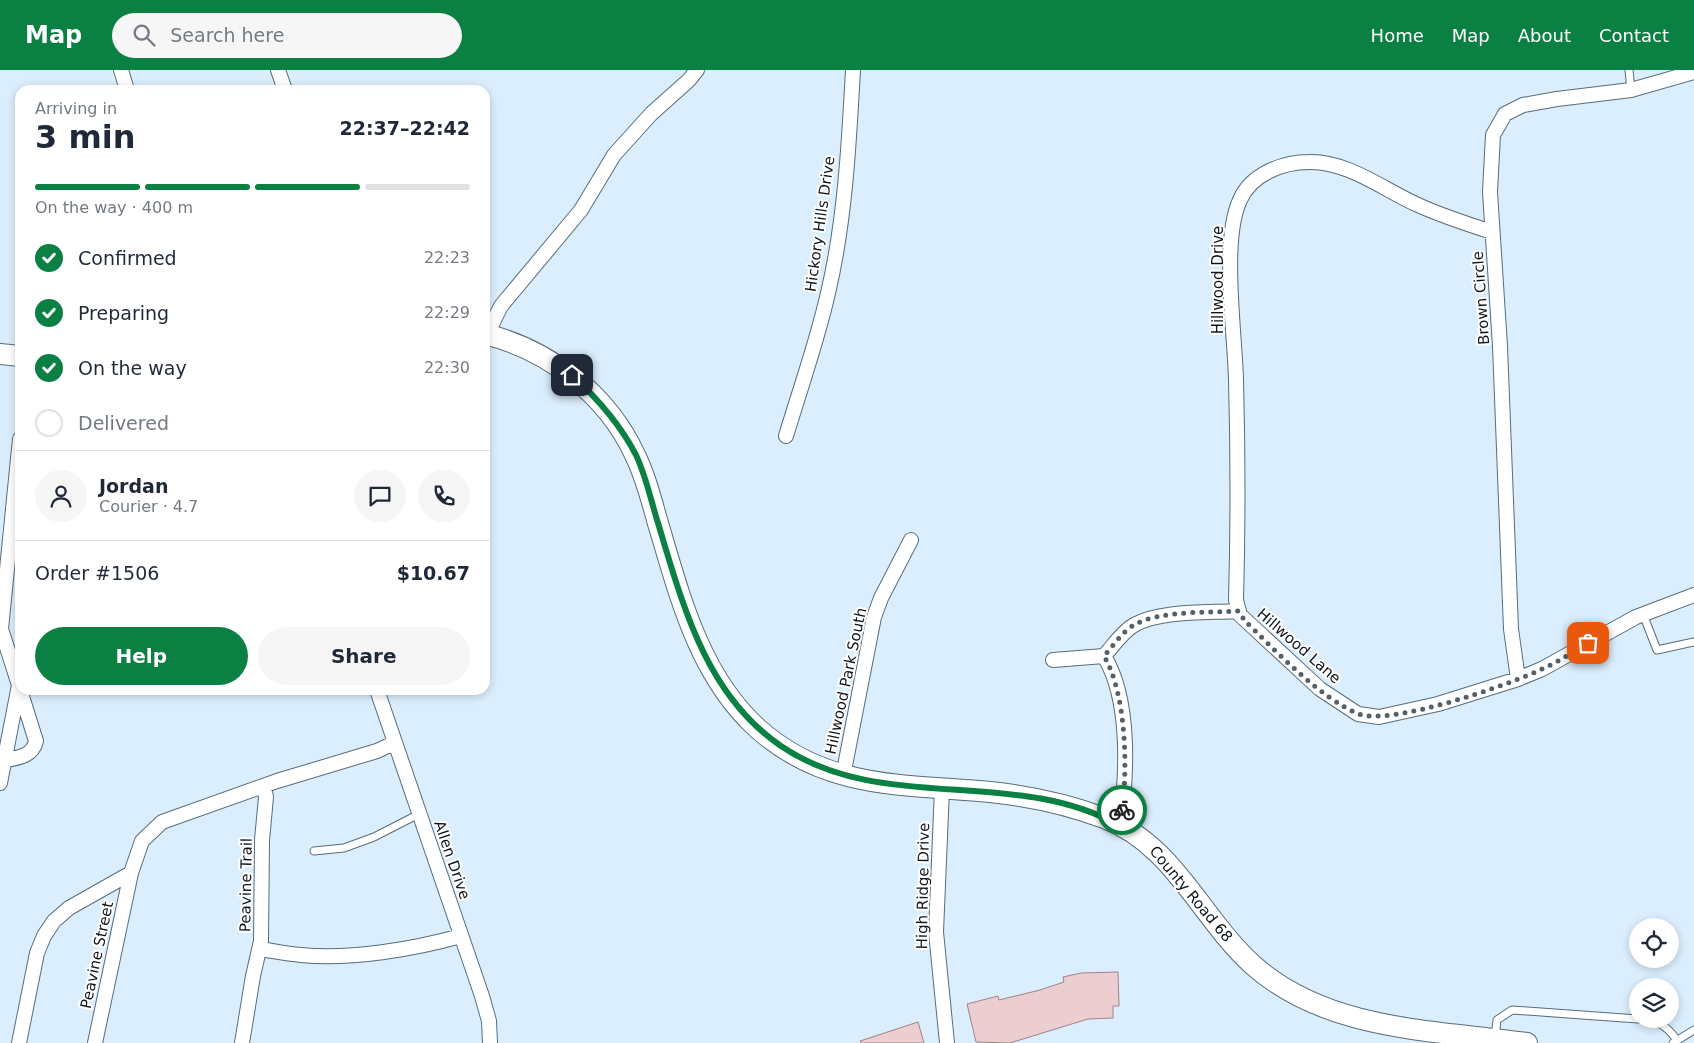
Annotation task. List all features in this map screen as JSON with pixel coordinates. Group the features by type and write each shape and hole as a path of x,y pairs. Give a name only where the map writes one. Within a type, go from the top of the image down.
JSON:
{"street":[{"path":"121,70 126,85"},
{"path":"278,70 283,85"},
{"path":"490,327 501,306 581,210 614,155 627,138 689,80 697,70"},
{"name":"Hickory Hills Drive","path":"786,436 828,293 843,185 852,70"},
{"name":"Brown Circle","path":"1518,679 1511,629 1500,346 1490,192 1490,146 1493,135 1505,114 1537,102 1630,90 1694,72"},
{"name":"Hillwood Drive","path":"1238,611 1236,600 1237,406 1231,280 1233,225 1236,210 1244,192 1259,178 1281,166 1290,163 1318,162 1351,172 1418,205 1492,232"},
{"name":"County Road 68","path":"490,335 515,342 534,351 572,375 604,406 637,458 689,621 704,655 720,683 740,710 772,740 800,758 842,776 868,782 1013,795 1056,803 1110,820 1140,837 1165,859 1228,940 1267,976 1287,989 1329,1010 1415,1036 1494,1038 1527,1043"},
{"path":"0,354 15,356"},
{"path":"15,535 14,554 1,629 15,672"},
{"name":"Hillwood Park South","path":"842,776 874,617 911,540"},
{"name":"Hillwood Lane","path":"1104,656 1128,629 1143,621 1182,614 1238,611 1245,621 1309,680 1351,710 1369,717 1402,713 1438,704 1518,679 1542,669 1643,614 1694,595"},
{"path":"1053,660 1104,656 1117,683 1123,727 1124,778 1120,826"},
{"path":"0,783 19,695"},
{"path":"5,760 25,755 35,747 36,741 22,695"},
{"name":"Allen Drive","path":"378,695 489,1021 490,1043"},
{"path":"264,786 377,751 394,743"},
{"name":"Peavine Street","path":"95,1043 132,873 142,841 162,822 264,786"},
{"name":"Peavine Trail","path":"264,786 266,797 262,840 260,949 302,955 347,955 401,949 461,936"},
{"name":"High Ridge Drive","path":"942,788 936,932 948,1043"},
{"path":"19,1043 37,953 44,936 54,921 69,908 132,873"},
{"path":"242,1043 252,976 260,949"}],"lane":[{"path":"1629,70 1630,90"},
{"path":"1643,614 1657,650 1694,642"},
{"path":"314,851 344,848 374,837 419,814"},
{"path":"1494,1038 1497,1020 1512,1010 1629,1018"},
{"path":"1667,1028 1674,1041 1694,1030"}],"building":[{"path":"1118,972 1119,1006 1113,1006 1113,1018 1088,1019 1010,1043 976,1042 967,1004 998,996 999,1000 1040,990 1064,982 1063,977 1081,973"},
{"path":"918,1022 924,1043 861,1043 860,1041"}],"way so far":[{"path":"1122,810 1124,778 1123,727 1117,683 1104,656 1128,629 1143,621 1182,614 1238,611 1245,621 1303,676 1320,689 1358,714 1379,718 1438,704 1518,679 1542,669 1588,643"}],"route":[{"path":"572,375 604,406 637,458 680,596 704,655 729,697 756,727 772,740 820,768 842,776 868,782 1021,796 1075,808 1110,820 1120,826 1122,810"}]}
